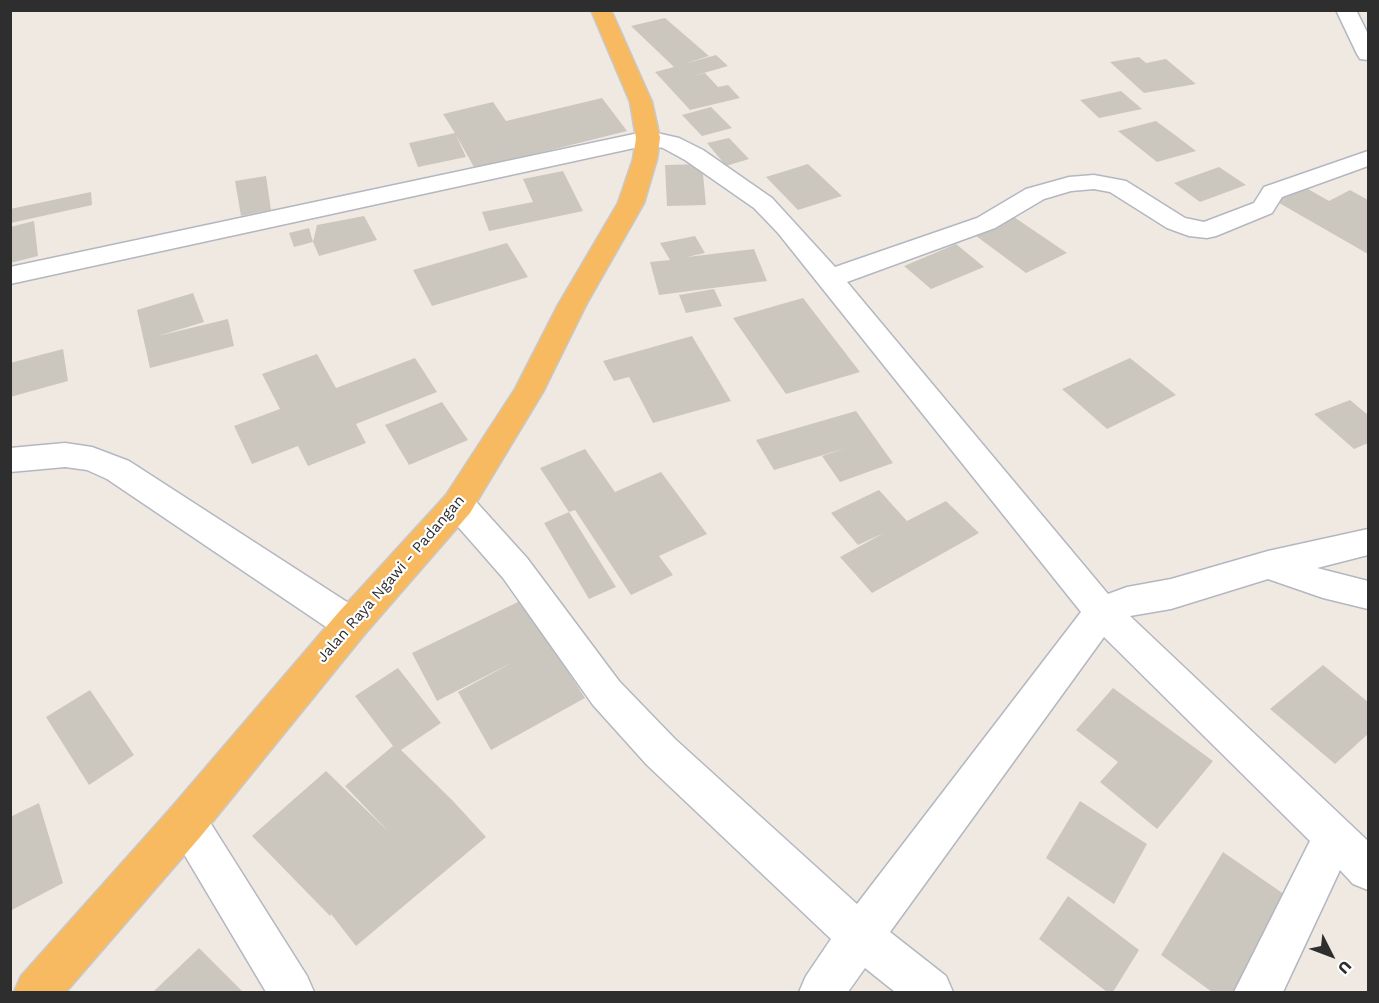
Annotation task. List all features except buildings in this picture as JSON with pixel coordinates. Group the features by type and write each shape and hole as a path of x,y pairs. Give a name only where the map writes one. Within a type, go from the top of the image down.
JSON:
{"highway":[{"name":"Jalan Raya Ngawi - Padangan","path":"38,993 186,822 351,624 458,504 528,392 572,305 631,203 645,159 648,138 641,102 601,10"}],"street":[{"path":"1346,10 1368,54"},
{"path":"10,276 648,138 661,140 684,149 763,203 787,227 1102,612 1368,869"},
{"path":"829,279 986,223 1035,194 1069,184 1094,182 1117,186 1176,223 1189,228 1207,230 1263,208 1273,192 1368,158"},
{"path":"10,460 65,455 92,459 118,470 351,624"},
{"path":"458,504 515,568 606,693 661,752 860,936 930,993"},
{"path":"822,993 860,936 1102,612 1127,602 1171,594 1268,565 1368,542"},
{"path":"1268,565 1323,584 1368,594"},
{"path":"186,822 291,993"},
{"path":"1257,993 1272,968 1334,836"}]}
